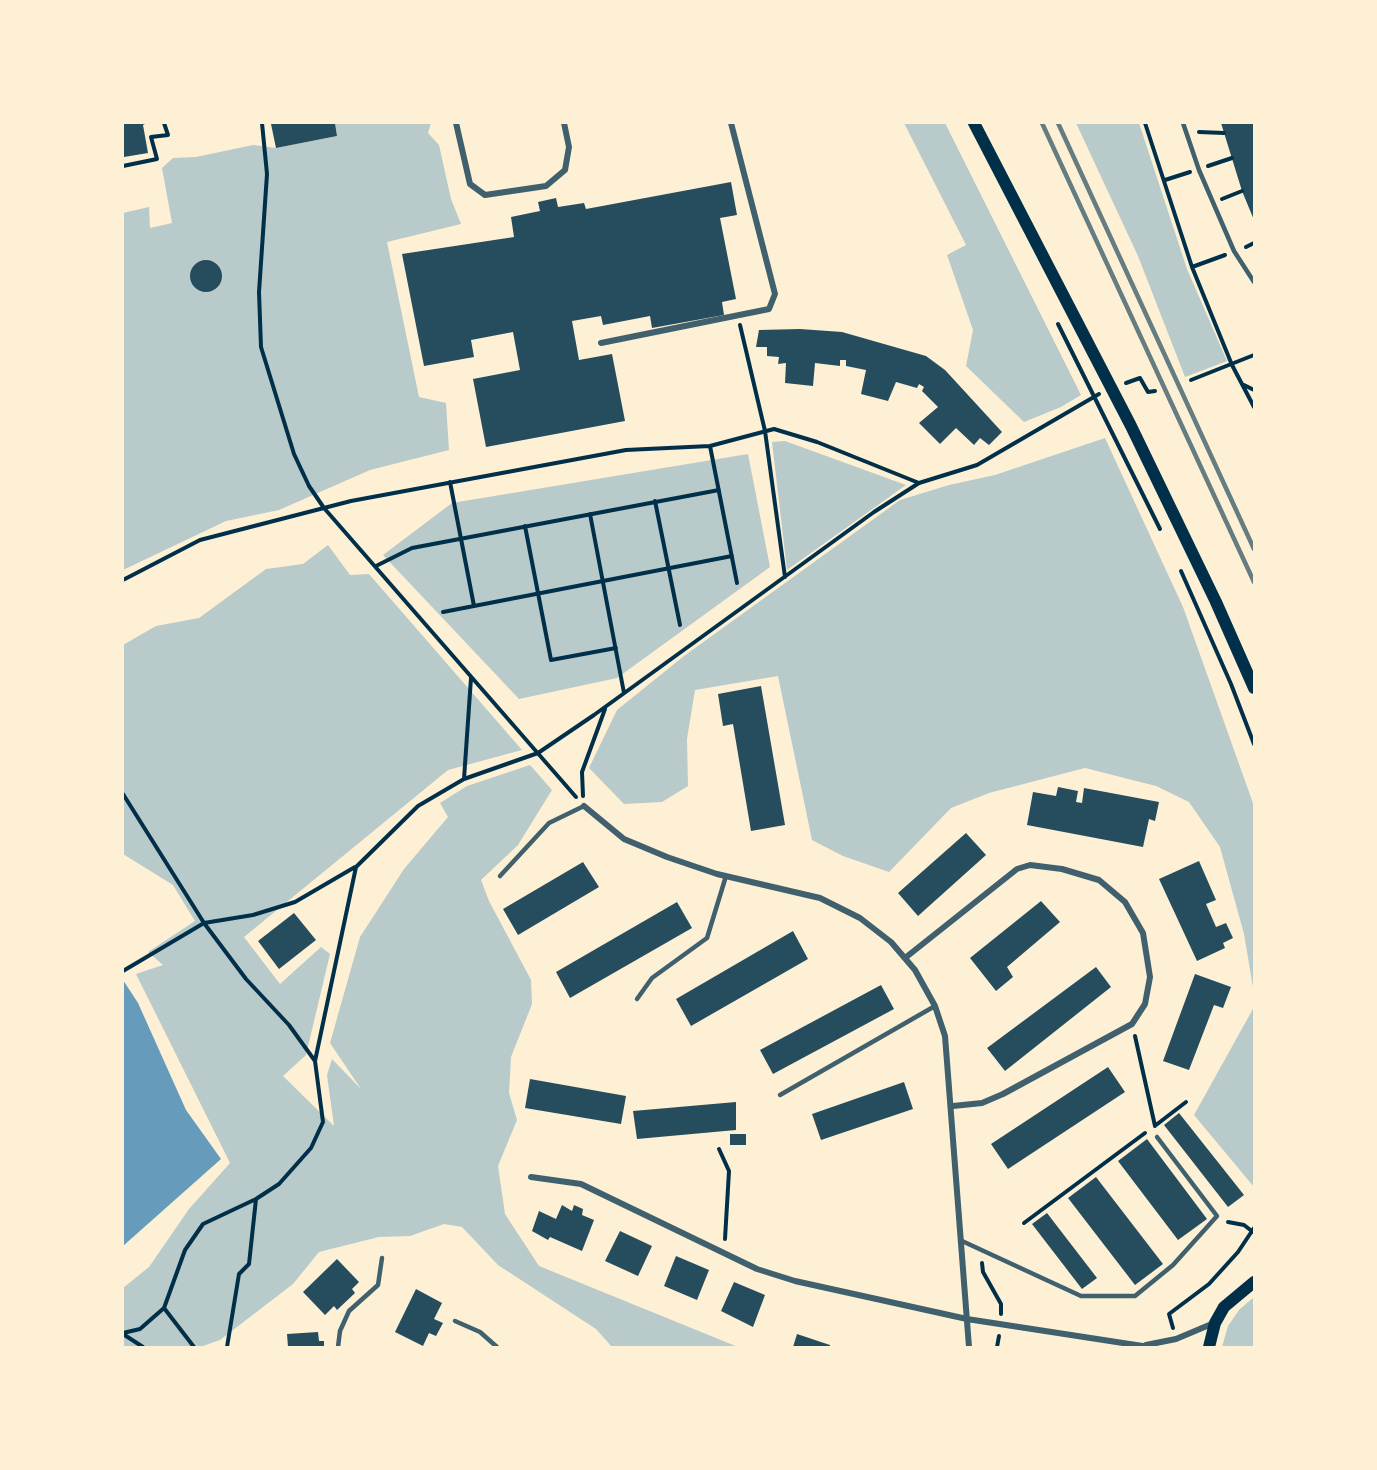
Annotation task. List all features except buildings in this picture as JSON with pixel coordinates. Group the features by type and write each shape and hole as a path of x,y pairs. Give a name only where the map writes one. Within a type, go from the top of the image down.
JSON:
{"main road":[{"path":"974,123 1112,389 1216,602 1254,688"},
{"path":"1209,1347 1215,1323 1224,1307 1254,1282"}],"street":[{"path":"456,123 470,184 485,195 546,186 565,170 569,147 564,123"},
{"path":"601,343 769,309 775,294 730,123"},
{"path":"584,806 624,839 667,857 726,876 820,898 860,918 891,942 905,958 935,1006 945,1036 969,1347"},
{"path":"905,958 1017,869 1030,865 1071,871 1099,880 1125,902 1143,933 1150,976 1145,1004 1132,1024 1003,1094 982,1103 952,1106"},
{"path":"531,1177 581,1184 757,1269 795,1281 967,1319 1147,1346 1176,1339 1215,1323"}],"lane":[{"path":"1183,123 1198,170 1234,251 1254,282"},
{"path":"500,876 549,823 584,806"},
{"path":"637,999 652,978 708,938 726,876"},
{"path":"780,1095 935,1006"},
{"path":"962,1241 1081,1296 1135,1296 1173,1265 1217,1216 1157,1137"},
{"path":"338,1347 340,1331 349,1311 378,1285 382,1258"},
{"path":"455,1321 480,1332 497,1347"}],"path":[{"path":"123,166 157,159 151,137 168,135 164,123"},
{"path":"261,123 267,174 259,292 261,347 294,454 309,486 324,508 584,806"},
{"path":"1145,123 1192,267 1232,365 1254,407"},
{"path":"1186,132 1224,133"},
{"path":"1165,180 1232,158"},
{"path":"1213,202 1242,190"},
{"path":"1192,267 1234,251"},
{"path":"738,316 765,431 785,577"},
{"path":"1055,319 1162,531"},
{"path":"1191,380 1254,355"},
{"path":"1112,389 1140,378 1148,392 1155,391"},
{"path":"1243,385 1254,390"},
{"path":"123,580 201,540 324,508 626,450 710,446 774,429 817,442 919,483"},
{"path":"710,446 737,583"},
{"path":"450,482 474,606"},
{"path":"376,566 412,548 719,490"},
{"path":"656,501 680,625"},
{"path":"590,514 624,693"},
{"path":"525,526 551,660 616,648"},
{"path":"443,612 732,556"},
{"path":"1176,561 1231,684 1254,744"},
{"path":"464,779 471,677"},
{"path":"584,806 582,772 606,707"},
{"path":"123,795 204,923 246,979 289,1025 315,1061"},
{"path":"123,971 204,923 252,915 295,902 356,867"},
{"path":"1132,1024 1157,1137"},
{"path":"1024,1223 1186,1102"},
{"path":"719,1149 729,1171 723,1253"},
{"path":"227,1347 238,1274 249,1264 256,1199"},
{"path":"1169,1314 1209,1284 1254,1230 1235,1221 1225,1222 1217,1216"},
{"path":"981,1250 983,1272 1001,1304 1001,1324 996,1347"},
{"path":"164,1308 194,1347"},
{"path":"123,1334 143,1347"}],"shaded area":[{"path":"335,123 431,123 428,133 439,145 451,199 461,224 387,242 419,397 446,403 449,450 370,470 279,510 226,521 123,570 123,213 149,207 150,228 172,223 162,168 173,158 196,157 253,145 276,148 337,136"},
{"path":"904,123 945,123 1081,395 1061,407 1024,422 966,366 973,330 947,255 966,245"},
{"path":"1076,123 1139,123 1187,269 1227,361 1185,377 1138,256"},
{"path":"1105,438 1183,607 1254,806 1254,993 1244,934 1220,847 1189,802 1156,786 1085,768 989,793 951,808 889,872 843,856 812,840 778,676 695,690 687,739 688,786 662,802 624,804 589,768 617,710 684,656 900,500 949,485 995,475"},
{"path":"785,441 906,485 787,570 772,442"},
{"path":"748,454 770,567 617,678 519,699 383,555 452,503"},
{"path":"328,545 350,575 369,574 522,750 448,770 244,937 280,984 321,947 330,954 306,1055 283,1076 334,1126 327,1075 332,1059 361,1089 330,1043 360,937 404,869 448,817 440,803 467,786 530,765 552,790 518,845 481,880 489,901 531,980 532,1004 511,1057 509,1093 517,1120 498,1166 505,1214 539,1266 738,1347 612,1347 596,1329 498,1265 462,1227 444,1224 410,1236 379,1237 319,1252 293,1284 220,1340 200,1347 123,1347 123,1288 149,1267 189,1209 230,1163 136,974 163,965 148,952 195,921 173,885 123,854 123,645 156,626 199,618 266,569 303,564"},
{"path":"1254,1007 1254,1187 1194,1115"},
{"path":"1254,1297 1254,1347 1222,1347 1228,1326 1239,1310"}],"water":[{"path":"123,980 138,1003 186,1110 221,1159 123,1246"}],"railway":[{"path":"1042,123 1254,582"},
{"path":"1058,123 1254,549"}]}
